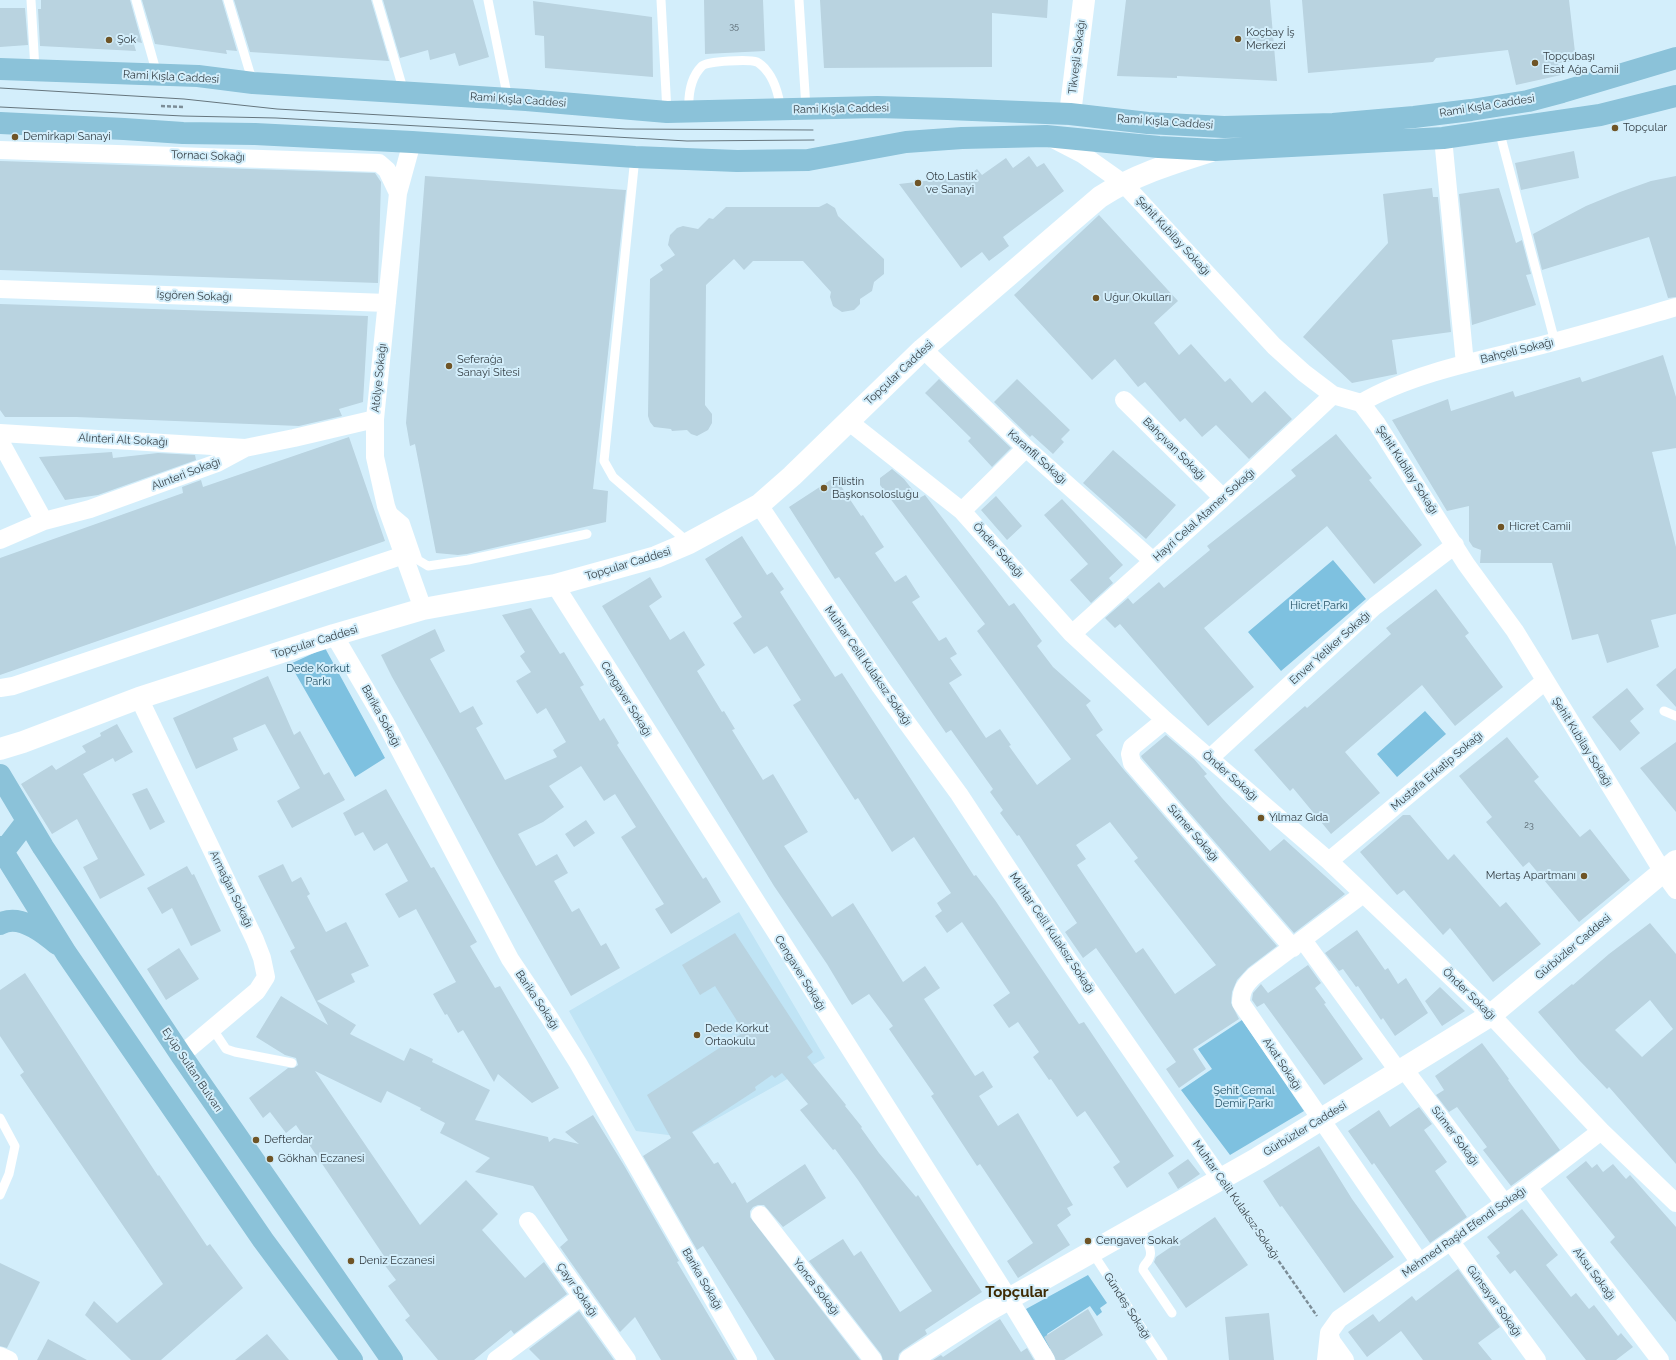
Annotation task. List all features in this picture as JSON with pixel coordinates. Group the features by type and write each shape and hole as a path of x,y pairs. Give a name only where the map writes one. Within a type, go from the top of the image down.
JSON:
{"main road":[{"name":"Rami Kışla Caddesi","path":"0,70 157,76 198,76 253,83 508,99 667,112 877,107 1070,114 1148,123 1224,127 1334,124 1414,118 1471,110 1528,101 1676,58"},
{"path":"0,123 183,133 255,134 412,142 635,157 737,161 808,160 906,142 1046,136 1159,147 1215,150 1444,138 1600,115 1676,96"},
{"name":"Eyüp Sultan Bulvarı","path":"0,775 27,821 180,1055 392,1360"},
{"path":"0,830 27,821"},
{"path":"27,821 1,849 66,953 263,1240 352,1360"},
{"path":"0,924 6,920 21,921 36,929 66,953"}],"street":[{"name":"Tikveşli Sokağı","path":"1070,114 1084,0"},
{"name":"Şehit Kubilay Sokağı","path":"1046,136 1082,154 1123,183 1274,346 1304,373 1333,395 1361,403 1377,424 1455,545 1515,631 1545,681 1669,867 1676,890"},
{"path":"1444,138 1465,364"},
{"name":"Atölye Sokağı","path":"412,142 398,193 375,418 375,457 386,506 423,609"},
{"name":"Tornacı Sokağı","path":"0,150 379,163 387,170 398,193"},
{"name":"Topçular Caddesi","path":"0,749 23,742 139,698 334,635 423,609 555,585 656,558 689,543 759,505 792,476 923,349 1100,197 1123,183 1156,169 1215,150"},
{"name":"İşgören Sokağı","path":"0,289 387,303"},
{"name":"Bahçeli Sokağı","path":"1361,403 1382,391 1465,364 1555,342 1676,307"},
{"name":"Karanfil Sokağı","path":"923,349 1026,448 1153,561"},
{"name":"Hayri Celal Atamer Sokağı","path":"1072,634 1223,498 1333,395"},
{"name":"Bahçıvan Sokağı","path":"1124,400 1223,498"},
{"name":"Alınteri Sokağı","path":"0,540 44,521 98,507 217,463 245,448 294,438 375,418"},
{"name":"Önder Sokağı","path":"848,421 962,511 1072,634 1165,720 1329,862 1363,894 1491,1015 1601,1131 1676,1203"},
{"name":"Alınteri Alt Sokağı","path":"0,433 245,448"},
{"path":"0,441 44,521"},
{"path":"962,511 1026,448"},
{"name":"Muhtar Celil Kulaksız Sokağı","path":"759,505 880,686 960,794 1069,961 1221,1180"},
{"name":"Enver Yetiker Sokağı","path":"1210,758 1375,606 1455,545"},
{"path":"0,688 13,686 404,554"},
{"name":"Cengaver Sokağı","path":"555,585 1046,1360"},
{"name":"Barika Sokağı","path":"334,635 384,722 510,959 578,1063 748,1360"},
{"name":"Mustafa Erkatip Sokağı","path":"1329,862 1545,681"},
{"name":"Armağan Sokağı","path":"139,698 262,958 266,977 257,991 180,1055"},
{"name":"Sümer Sokağı","path":"1165,720 1132,747 1130,754 1132,763 1298,944 1402,1070 1505,1204"},
{"name":"Gürbüzler Caddesi","path":"910,1360 1008,1299 1221,1180 1491,1015 1669,867"},
{"name":"Akat Sokağı","path":"1363,894 1254,976 1244,986 1241,992 1241,1003 1420,1262"},
{"name":"Mehmed Raşid Efendi Sokağı","path":"1329,1333 1339,1319 1505,1204 1601,1131"},
{"name":"Aksu Sokağı","path":"1528,1187 1660,1360"},
{"name":"Yonca Sokağı","path":"760,1215 873,1360"},
{"name":"Çayır Sokağı","path":"528,1221 627,1360"},
{"name":"Günsayar Sokağı","path":"1452,1242 1537,1360"},
{"path":"496,1360 582,1296"},
{"path":"1326,1360 1329,1333"},
{"path":"1329,1333 1332,1342 1345,1360"},
{"path":"0,1356 9,1360"}],"lane":[{"path":"31,0 36,72"},
{"path":"136,0 157,76"},
{"path":"228,0 253,83"},
{"path":"377,0 404,92"},
{"path":"488,0 508,99"},
{"path":"662,0 667,112"},
{"path":"798,0 806,109"},
{"path":"690,112 688,100 693,79 703,65 719,62 756,62 766,70 779,97 781,110"},
{"path":"1499,130 1555,342"},
{"path":"635,157 604,461 613,477 689,543"},
{"path":"386,506 404,522 418,560 428,566 468,560 587,534"},
{"path":"1664,711 1676,716"},
{"path":"212,1028 226,1049 292,1063"},
{"path":"0,1118 16,1146 9,1174 0,1196"},
{"path":"1138,1226 1151,1254 1150,1259 1143,1266 1143,1270 1172,1313"},
{"name":"Gündeş Sokağı","path":"1092,1252 1163,1360"}],"path":[{"path":"161,106 184,107"},
{"name":"Muhtar Celil Kulaksız Sokağı","path":"1221,1180 1329,1333"}],"shaded area":[{"name":"Dede Korkut Ortaokulu","path":"739,912 825,1058 684,1137 636,1131 569,1011"}],"green space":[{"name":"Hicret Parkı","path":"1333,560 1366,599 1281,671 1248,632"},
{"name":"Dede Korkut Parkı","path":"325,648 385,758 355,777 290,664"},
{"path":"1425,711 1446,734 1397,777 1377,754"},
{"name":"Şehit Cemal Demir Parkı","path":"1242,1020 1304,1111 1230,1155 1181,1090 1212,1069 1198,1049"},
{"path":"1088,1275 1107,1303 1100,1308 1102,1312 1097,1316 1090,1306 1047,1334 1054,1347 1050,1349 1026,1309"}],"building":[{"path":"41,0 130,0 142,43 133,41 136,51 40,46 38,9 41,9"},
{"path":"142,0 222,0 237,51 226,50 227,54 155,44"},
{"path":"234,0 371,0 389,61 250,52"},
{"path":"383,0 473,0 489,57 459,66 455,53 430,60 428,50 400,58"},
{"path":"704,0 763,0 765,51 705,54"},
{"path":"820,0 1048,0 1047,18 992,13 992,67 824,68"},
{"path":"1126,0 1270,0 1277,81 1177,76 1177,78 1117,76"},
{"path":"1302,0 1569,0 1576,61 1558,63 1561,75 1516,85 1508,50 1436,58 1433,62 1308,73"},
{"path":"533,1 652,17 653,77 545,68 544,36 535,35"},
{"path":"0,8 25,8 28,45 0,47"},
{"path":"1574,151 1579,178 1521,190 1515,163"},
{"path":"1029,156 1037,167 1044,163 1064,191 1003,237 1009,246 989,261 982,252 961,268 899,184 968,176 977,169 982,175 1006,158 1013,168"},
{"path":"0,161 375,173 381,182 378,283 0,270"},
{"name":"Seferağa Sanayi Sitesi","path":"425,176 626,190 593,489 608,491 606,522 467,554 458,555 436,553 415,444 410,446 406,423"},
{"path":"1676,176 1676,297 1668,298 1649,237 1542,270 1533,234 1586,206 1620,192 1651,181"},
{"path":"1432,188 1433,197 1438,197 1451,332 1392,340 1397,374 1352,383 1303,337 1388,243 1383,194"},
{"path":"1499,188 1516,243 1522,240 1531,274 1526,275 1536,305 1472,325 1459,194"},
{"path":"827,203 835,208 838,216 884,259 884,274 874,282 872,291 860,299 860,304 854,310 842,312 833,306 830,297 831,292 803,261 753,261 744,270 734,259 706,285 705,405 712,414 712,423 708,430 697,436 691,434 687,430 672,431 671,429 654,427 648,416 650,279 663,270 660,265 675,255 668,245 670,235 677,228 683,226 698,229 709,218 713,219 726,207 819,207"},
{"path":"1099,215 1178,301 1154,323 1179,355 1191,344 1225,382 1230,378 1252,403 1265,391 1292,419 1249,459 1216,425 1202,437 1185,418 1180,422 1145,382 1138,387 1115,359 1092,380 1014,295"},
{"path":"0,304 368,316 363,402 339,409 342,416 299,426 76,417 5,417 0,410"},
{"path":"1663,355 1676,397 1676,448 1652,452 1676,547 1676,614 1651,620 1659,647 1607,663 1598,634 1572,640 1552,563 1480,563 1481,550 1473,547 1469,541 1469,506 1447,511 1392,420 1448,399 1451,411 1513,391 1515,397 1580,377 1582,382"},
{"path":"939,379 1011,448 992,467 968,441 971,438 925,393"},
{"path":"1017,379 1070,430 1061,439 1064,442 1053,454 1032,435 1030,437 994,402"},
{"path":"1336,434 1372,478 1369,480 1422,545 1374,584 1327,526 1204,628 1254,687 1208,726 1120,624 1115,628 1105,618 1128,598 1133,604 1159,582 1164,588 1210,550 1207,546 1296,476 1291,470"},
{"path":"349,437 385,541 0,675 0,558 183,493 182,487 201,480 203,487"},
{"path":"1113,450 1176,505 1146,539 1083,483"},
{"path":"112,452 113,458 158,453 195,455 196,460 98,495 65,500 39,457"},
{"path":"892,469 904,479 919,498 925,495 1009,606 1014,603 1042,641 1037,646 1053,667 1091,701 1086,705 1103,730 1096,735 1124,770 1277,946 1248,968 1237,980 1232,992 1231,1003 1239,1019 1193,1049 1206,1069 1179,1088 1166,1069 1176,1062 1096,948 1083,958 1065,932 1077,923 1019,835 1017,836 1000,813 1003,810 990,792 993,789 951,730 946,733 839,577 835,579 789,507 835,477 884,547 875,553 895,582 906,575 920,597 912,602 939,641 946,637 957,654 950,658 962,675 949,683 986,738 1000,729 1011,745 1009,746 1037,785 1071,759 977,631 985,624 880,485 880,478","holes":["1110,822 1138,858 1134,861 1216,965 1175,994 1143,948 1136,953 1077,865 1086,859 1076,845"]},
{"path":"996,496 1022,526 1007,540 981,510"},
{"path":"1062,499 1123,565 1109,578 1113,583 1091,603 1070,580 1088,564 1044,515"},
{"path":"742,536 767,575 772,572 784,589 780,592 835,677 842,673 974,876 976,875 995,900 1079,1024 1084,1022 1174,1156 1127,1188 1113,1167 1120,1162 1085,1111 1077,1117 1051,1079 1049,1080 1033,1057 1039,1052 1018,1022 1009,1028 993,1005 1010,993 962,922 947,933 935,916 942,911 937,903 951,893 914,837 892,852 858,798 855,800 793,705 801,700 767,646 754,654 733,623 742,617 705,559"},
{"path":"650,577 662,597 649,606 670,640 684,631 705,665 697,671 722,712 724,711 735,729 732,730 763,780 773,774 808,832 784,846 832,917 853,903 903,982 925,966 940,988 924,999 975,1076 983,1071 993,1087 979,1096 998,1126 1018,1113 1073,1205 1067,1208 1071,1215 1057,1225 1070,1245 1018,1278 1007,1261 1033,1243 980,1164 977,1166 931,1096 934,1094 889,1029 893,1026 869,994 852,1005 827,964 774,886 602,606"},
{"path":"1436,589 1469,633 1465,636 1503,687 1455,726 1422,685 1345,752 1380,793 1331,834 1293,788 1290,791 1254,750 1305,706 1307,708 1391,634 1386,628"},
{"path":"531,608 560,654 564,652 584,685 580,687 600,721 604,718 619,743 617,745 703,879 706,877 721,902 671,934 655,909 664,904 621,837 636,827 615,794 604,801 581,766 549,786 564,807 543,822 518,834 536,866 557,854 568,873 554,881 572,912 579,908 601,946 606,943 620,968 571,996 497,866 381,655 435,629 445,651 430,659 460,713 473,706 483,724 476,728 505,780 557,757 553,750 566,742 546,708 537,714 516,681 531,672 520,656 525,652 502,615"},
{"path":"1676,668 1676,707 1656,685"},
{"path":"268,676 294,735 300,731 324,775 329,772 345,800 292,828 277,801 300,788 265,724 233,738 238,750 196,769 173,718"},
{"path":"1627,688 1644,709 1630,721 1640,733 1620,751 1592,717"},
{"path":"117,724 133,752 115,762 113,758 83,774 145,875 100,899 83,867 98,859 77,819 52,834 21,784 52,765 56,770 86,752 82,746 101,736 100,733"},
{"path":"1166,735 1194,759 1207,774 1204,776 1222,798 1270,851 1284,839 1345,894 1294,933 1142,758 1141,756"},
{"path":"1507,737 1539,777 1534,781 1580,837 1590,829 1630,880 1579,922 1529,862 1523,867 1486,822 1492,817 1459,776"},
{"path":"1676,742 1676,812 1640,768"},
{"path":"147,788 165,822 150,830 132,794"},
{"path":"386,789 431,868 434,867 477,942 470,946 495,988 500,986 559,1088 532,1103 498,1074 494,1082 463,1030 458,1033 447,1014 445,1015 433,994 456,982 416,909 399,918 385,894 408,881 387,843 374,851 363,832 355,836 343,813"},
{"path":"1403,815 1410,815 1448,860 1454,854 1500,907 1506,902 1541,944 1493,982 1450,928 1443,935 1404,890 1397,895 1360,852"},
{"path":"586,820 595,833 574,847 565,834"},
{"path":"283,864 292,882 301,877 310,894 307,896 326,932 346,922 369,966 351,974 355,982 317,1001 356,1025 350,1034 404,1061 410,1048 433,1059 432,1062 490,1090 475,1120 548,1137 549,1142 554,1138 579,1144 565,1132 593,1115 625,1167 679,1261 677,1262 735,1360 661,1360 635,1317 620,1332 560,1247 568,1240 533,1186 475,1172 490,1158 440,1133 445,1123 420,1110 421,1108 387,1091 381,1103 315,1071 420,1225 466,1180 498,1214 482,1230 525,1278 544,1262 567,1294 514,1334 511,1330 474,1360 438,1360 405,1320 410,1316 388,1286 396,1280 380,1259 384,1256 296,1125 286,1133 270,1112 263,1118 249,1098 288,1068 294,1068 298,1065 296,1058 285,1055 256,1037 281,996 328,1025 290,951 295,948 258,876"},
{"path":"187,866 192,875 194,874 221,931 191,946 172,908 162,914 147,888"},
{"path":"1650,923 1676,954 1676,1164 1609,1087 1607,1089 1579,1060 1538,1012 1572,984 1573,985 1609,954","holes":["1650,1000 1673,1029 1642,1057 1615,1030"]},
{"path":"1357,930 1385,970 1388,968 1398,984 1406,978 1428,1013 1395,1036 1383,1018 1381,1020 1358,986 1356,987 1343,969 1339,971 1325,953"},
{"path":"735,933 813,1052 807,1057 846,1105 845,1106 862,1127 861,1128 879,1153 916,1197 918,1195 982,1292 925,1330 927,1334 903,1350 899,1354 898,1360 883,1360 881,1354 809,1261 843,1239 854,1256 861,1251 900,1312 932,1291 858,1180 835,1149 833,1150 800,1110 808,1104 782,1073 775,1078 772,1075 755,1087 756,1090 692,1132 714,1164 718,1162 732,1184 735,1182 747,1203 805,1164 826,1198 783,1227 764,1205 753,1207 750,1211 750,1217 860,1360 775,1360 703,1246 697,1250 643,1156 671,1138 647,1095 744,1032 715,986 700,995 682,965"},
{"path":"179,948 199,979 166,1000 147,969"},
{"path":"1308,965 1321,983 1315,988 1326,1003 1324,1004 1363,1059 1324,1085 1264,1003 1257,1007 1252,1000 1253,993 1261,984 1268,993"},
{"path":"25,973 158,1176 159,1175 207,1246 210,1244 243,1288 161,1360 131,1360 85,1315 94,1301 117,1323 163,1284 20,1075 24,1072 0,1036 0,990"},
{"path":"1440,987 1465,1011 1442,1026 1425,1001"},
{"path":"1482,1043 1560,1150 1511,1186 1483,1150 1487,1147 1457,1107 1449,1112 1436,1095 1444,1090 1435,1076"},
{"path":"1419,1107 1432,1124 1424,1130 1447,1162 1435,1171 1467,1217 1430,1243 1374,1163 1372,1165 1348,1131 1379,1110 1390,1127"},
{"path":"1319,1146 1352,1199 1394,1257 1344,1293 1282,1206 1280,1207 1263,1181"},
{"path":"1188,1159 1200,1174 1178,1189 1168,1173"},
{"path":"1586,1161 1592,1168 1597,1164 1603,1172 1613,1164 1626,1179 1630,1175 1676,1227 1676,1322 1610,1242 1615,1237 1566,1177"},
{"path":"1522,1209 1558,1255 1546,1265 1571,1297 1576,1293 1589,1309 1594,1305 1618,1336 1621,1333 1633,1347 1616,1360 1586,1360 1515,1270 1510,1274 1496,1256 1500,1253 1487,1237"},
{"path":"1215,1217 1248,1265 1186,1308 1154,1262 1156,1257"},
{"path":"0,1263 40,1282 7,1348 0,1346"},
{"path":"1458,1269 1500,1327 1478,1343 1492,1360 1423,1360 1401,1331 1367,1357 1348,1332 1373,1314 1379,1322 1412,1296 1416,1301"},
{"path":"1088,1309 1103,1335 1064,1360 1056,1360 1044,1337"},
{"path":"579,1311 614,1360 540,1360 529,1349"},
{"path":"1269,1313 1274,1360 1229,1360 1225,1317"},
{"path":"1000,1319 1021,1352 1027,1348 1034,1360 933,1360 941,1355 943,1357"},
{"path":"267,1334 289,1360 235,1360"},
{"path":"48,1339 87,1360 37,1360"}],"tram line":[{"path":"0,88 184,99 277,109 626,129 813,130"},
{"path":"0,107 183,116 276,118 687,141 814,140"}],"place":[{"name":"Koçbay İş Merkezi","path":"1238,39"},
{"name":"Şok","path":"109,40"},
{"name":"Topçubaşı Esat Ağa Camii","path":"1535,63"},
{"name":"Topçular","path":"1615,128"},
{"name":"Demirkapı Sanayi","path":"15,137"},
{"name":"Oto Lastik ve Sanayi","path":"918,183"},
{"name":"Uğur Okulları","path":"1096,298"},
{"name":"Seferağa Sanayi Sitesi","path":"449,366"},
{"name":"Filistin Başkonsolosluğu","path":"824,488"},
{"name":"Hicret Camii","path":"1501,527"},
{"name":"Yılmaz Gıda","path":"1261,818"},
{"name":"Mertaş Apartmanı","path":"1584,876"},
{"name":"Dede Korkut Ortaokulu","path":"697,1035"},
{"name":"Defterdar","path":"256,1140"},
{"name":"Gökhan Eczanesi","path":"270,1159"},
{"name":"Cengaver Sokak","path":"1088,1241"},
{"name":"Deniz Eczanesi","path":"351,1261"}],"district":[{"name":"Topçular","path":"1017,1292"}]}
